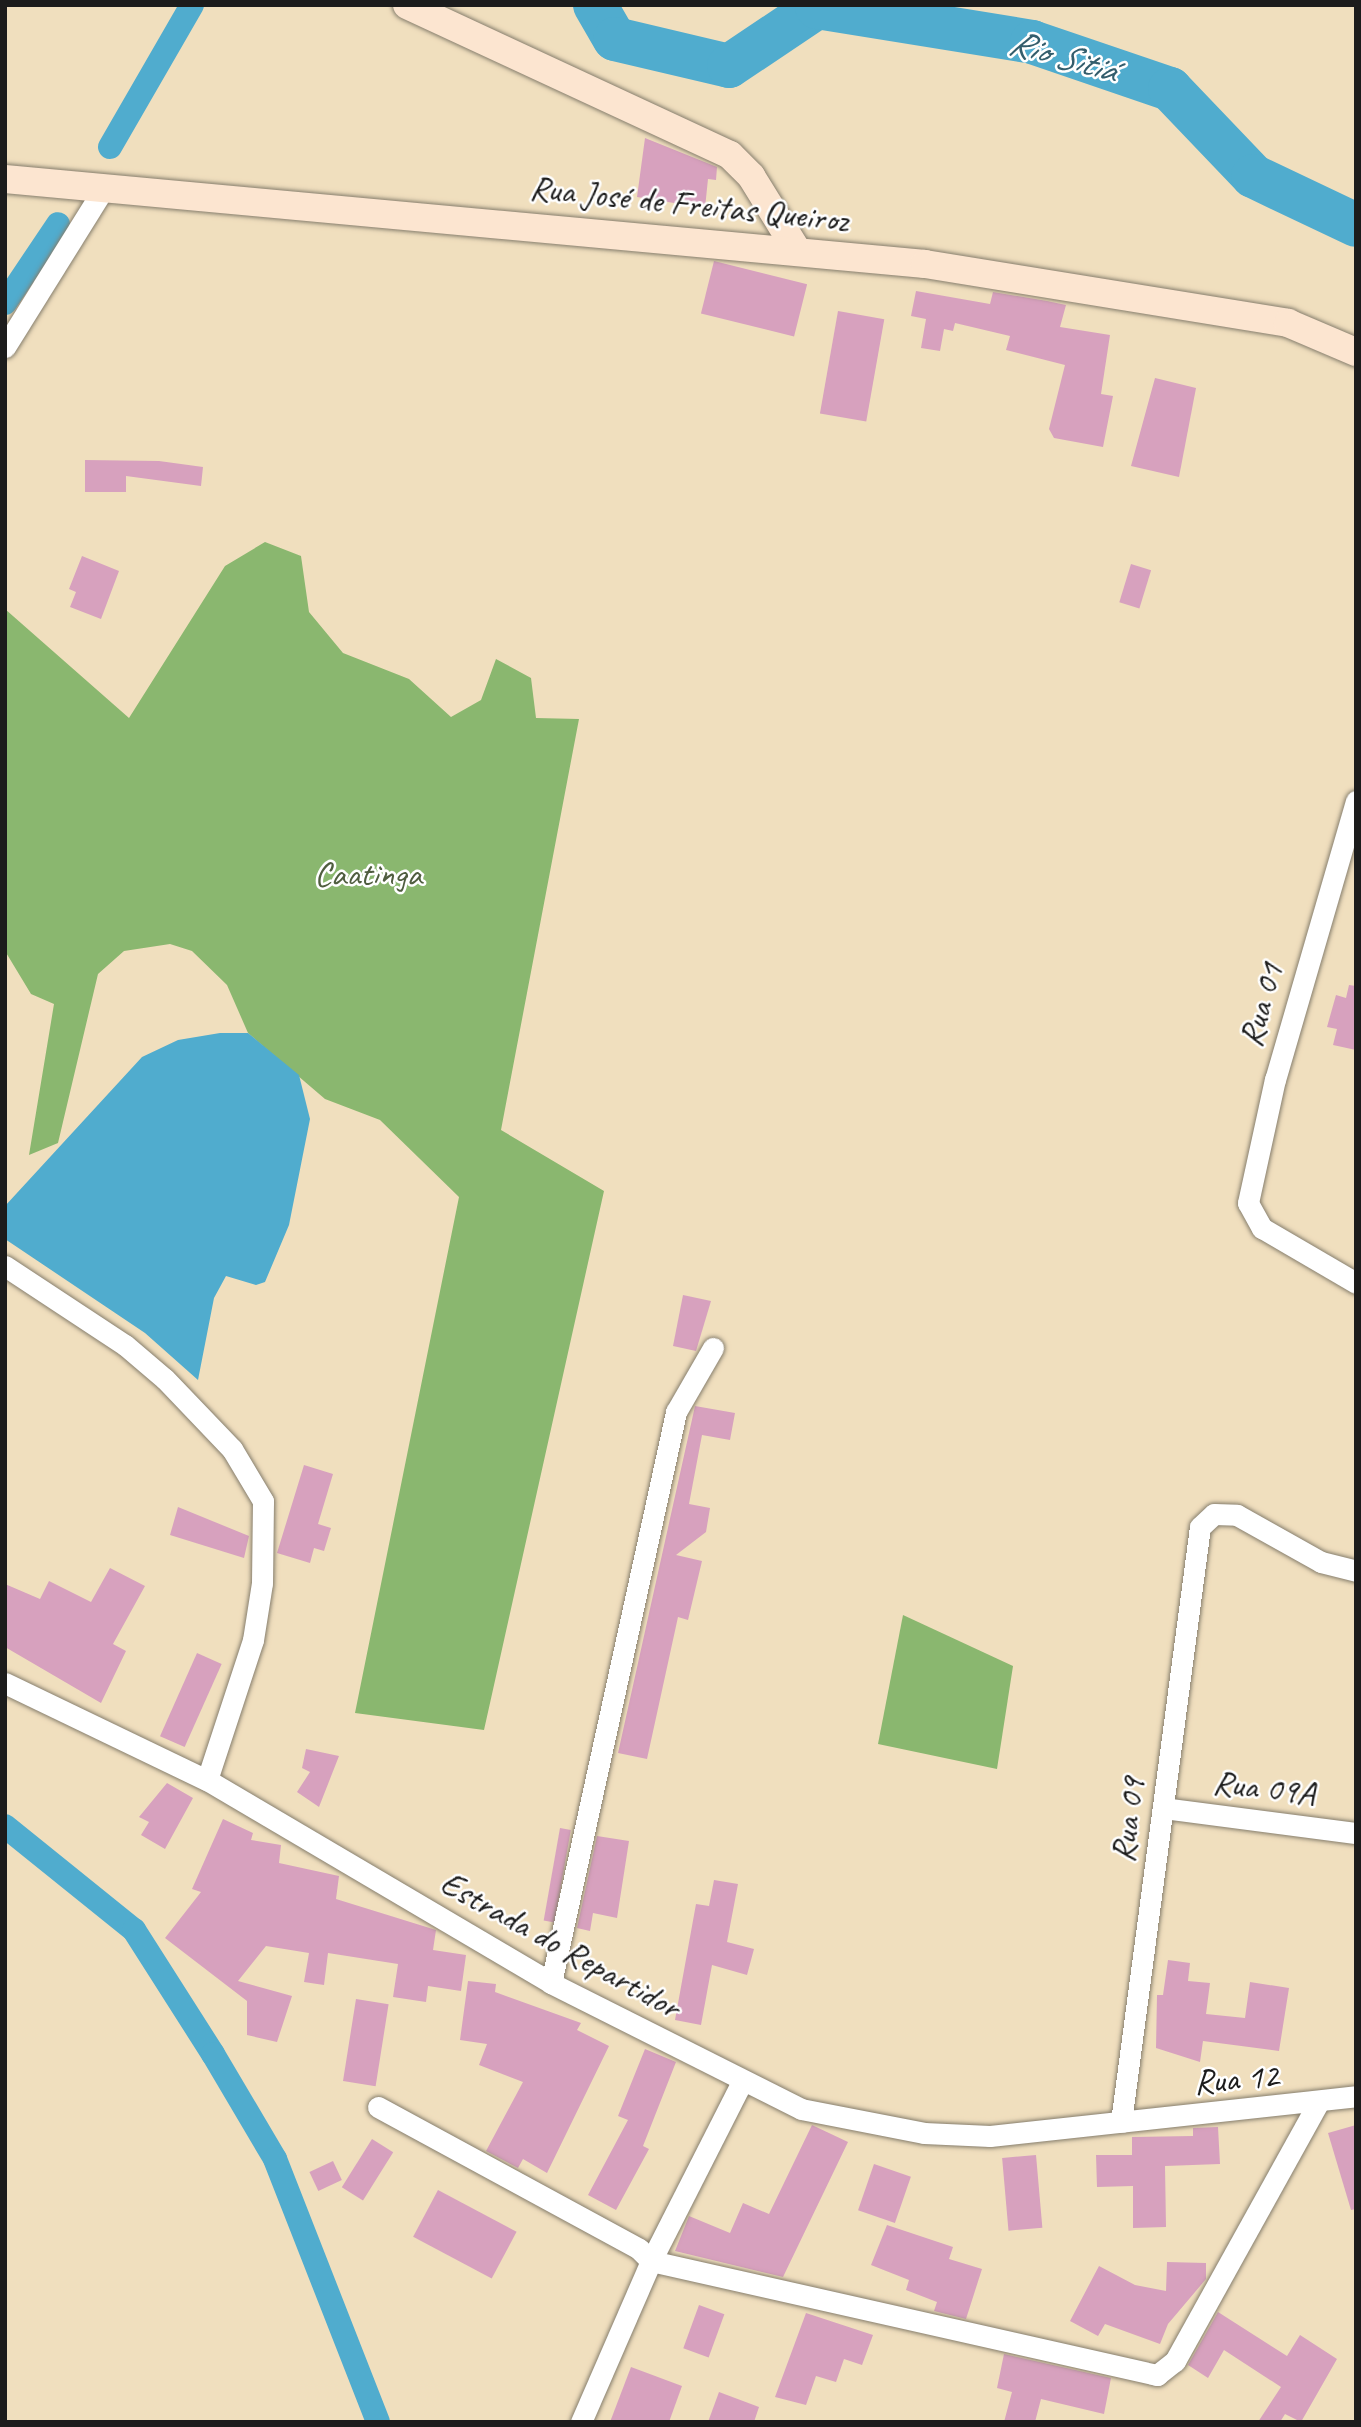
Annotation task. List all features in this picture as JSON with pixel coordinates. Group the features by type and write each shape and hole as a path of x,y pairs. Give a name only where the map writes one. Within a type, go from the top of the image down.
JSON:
{"main road":[{"path":"407,5 730,155 751,176 798,252"},
{"name":"Rua José de Freitas Queiroz","path":"5,179 798,252 1114,290 1288,323 1356,352"}],"street":[{"path":"5,347 104,188"},
{"name":"Rua 01","path":"1356,801 1275,1079 1248,1203 1262,1228 1356,1283"},
{"path":"5,1266 125,1345 165,1379 232,1449 263,1502 265,1546 253,1640 207,1780"},
{"path":"551,1983 676,1412 713,1348"},
{"name":"Rua 09","path":"1121,2122 1200,1527 1214,1514 1237,1515 1321,1562 1356,1571"},
{"name":"Estrada do Repartidor","path":"5,1683 207,1780 551,1983 742,2082 801,2109 925,2133 990,2136 1121,2122"},
{"name":"Rua 09A","path":"1163,1808 1356,1833"},
{"path":"581,2422 651,2262 742,2082"},
{"name":"Rua 12","path":"1121,2122 1317,2105 1353,2091"},
{"path":"378,2107 639,2249 651,2262 1157,2375 1175,2361 1317,2105"}],"green space":[{"name":"Caatinga","path":"265,542 301,556 309,612 343,653 409,679 451,717 481,700 496,659 531,678 536,718 579,719 501,1130 604,1191 484,1730 355,1713 459,1197 380,1120 325,1099 248,1033 227,985 192,951 170,944 124,951 98,974 58,1143 29,1155 54,1004 31,994 5,951 5,609 129,718 225,566"},
{"path":"903,1615 1013,1666 997,1769 878,1744"}],"water":[{"path":"220,1033 248,1033 299,1075 310,1119 289,1225 265,1282 256,1285 226,1276 214,1298 198,1380 145,1333 5,1239 5,1206 142,1057 178,1040"}],"building":[{"path":"645,138 717,167 716,180 708,179 705,208 637,197"},
{"path":"714,261 807,284 794,337 701,313"},
{"path":"916,291 990,304 993,292 1066,305 1060,327 1110,335 1101,394 1113,396 1103,447 1054,438 1049,429 1065,365 1006,350 1010,336 955,323 953,331 944,329 940,351 921,348 926,319 911,316"},
{"path":"838,311 884,319 866,422 820,413"},
{"path":"1155,378 1196,388 1179,477 1131,466"},
{"path":"85,460 159,461 203,467 201,486 126,476 126,492 85,492"},
{"path":"82,556 119,571 101,619 70,607 76,592 69,589"},
{"path":"1131,564 1151,570 1139,608 1119,602"},
{"path":"1349,985 1356,986 1356,1050 1333,1045 1337,1029 1327,1027 1336,995 1346,998"},
{"path":"683,1295 711,1301 696,1351 673,1346"},
{"path":"695,1406 735,1413 730,1440 702,1435 689,1504 710,1508 706,1532 676,1555 702,1561 688,1620 678,1617 647,1759 618,1753"},
{"path":"304,1465 333,1474 318,1524 331,1528 324,1551 314,1548 310,1563 277,1553"},
{"path":"178,1507 249,1536 244,1558 170,1535"},
{"path":"110,1568 145,1586 113,1644 126,1651 101,1703 5,1647 5,1584 40,1599 49,1581 91,1602"},
{"path":"197,1653 222,1664 185,1747 160,1736"},
{"path":"306,1749 339,1756 319,1807 297,1792 310,1772 302,1768"},
{"path":"167,1783 193,1798 165,1849 141,1835 149,1822 139,1817"},
{"path":"223,1819 253,1833 251,1840 281,1845 279,1863 339,1876 336,1899 436,1930 433,1950 466,1955 461,1991 428,1986 426,2002 393,1997 398,1964 328,1953 324,1985 304,1982 309,1953 266,1946 238,1981 292,1996 277,2042 247,2035 247,2001 165,1938 201,1892 192,1889"},
{"path":"560,1828 571,1830 555,1922 544,1921"},
{"path":"597,1836 629,1841 617,1918 593,1913 590,1931 577,1928"},
{"path":"714,1880 738,1884 727,1942 754,1949 747,1975 712,1965 701,2025 675,2020 696,1904 709,1906"},
{"path":"1168,1960 1190,1963 1188,1981 1210,1983 1206,2014 1245,2018 1250,1982 1289,1988 1279,2051 1203,2041 1200,2062 1156,2048 1157,1995 1163,1995"},
{"path":"468,1981 496,1984 495,1992 581,2023 577,2030 609,2046 547,2173 523,2159 518,2168 486,2151 523,2082 479,2065 487,2044 460,2040"},
{"path":"356,1999 389,2004 376,2086 343,2081"},
{"path":"645,2049 676,2062 643,2146 649,2149 616,2210 588,2195 628,2120 618,2116"},
{"path":"812,2125 848,2142 783,2277 675,2251 689,2216 730,2233 743,2203 769,2214"},
{"path":"1356,2125 1356,2209 1351,2210 1328,2133"},
{"path":"1218,2127 1220,2164 1165,2166 1166,2227 1133,2228 1133,2186 1097,2187 1096,2155 1132,2155 1132,2137 1193,2136 1193,2128"},
{"path":"372,2139 393,2152 363,2201 342,2187"},
{"path":"1036,2155 1042,2228 1008,2231 1002,2158"},
{"path":"333,2161 342,2180 318,2191 309,2172"},
{"path":"874,2164 911,2177 895,2223 858,2210"},
{"path":"438,2190 517,2232 492,2279 413,2237"},
{"path":"887,2225 953,2247 949,2259 982,2269 966,2319 934,2311 937,2302 906,2290 909,2280 871,2265"},
{"path":"1167,2262 1206,2263 1206,2279 1168,2324 1160,2344 1105,2324 1098,2336 1070,2321 1099,2266 1135,2285 1166,2291"},
{"path":"699,2305 724,2314 709,2357 683,2348"},
{"path":"1218,2312 1287,2356 1300,2335 1337,2359 1301,2422 1285,2414 1280,2422 1258,2422 1281,2387 1224,2350 1208,2378 1188,2365"},
{"path":"806,2313 873,2335 862,2365 844,2359 836,2382 816,2376 806,2405 775,2397"},
{"path":"1004,2354 1111,2378 1104,2414 1041,2399 1035,2422 1004,2422 1012,2392 997,2388"},
{"path":"631,2367 682,2386 669,2422 610,2422"},
{"path":"719,2392 759,2407 754,2422 708,2422"}],"waterway":[{"path":"110,147 192,5"},
{"name":"Rio Sitiá","path":"595,5 615,39 729,66 817,7 1032,42 1170,89 1253,176 1356,225"},
{"path":"5,303 58,224"},
{"path":"5,1826 134,1930 213,2054 275,2159 378,2422"}]}
